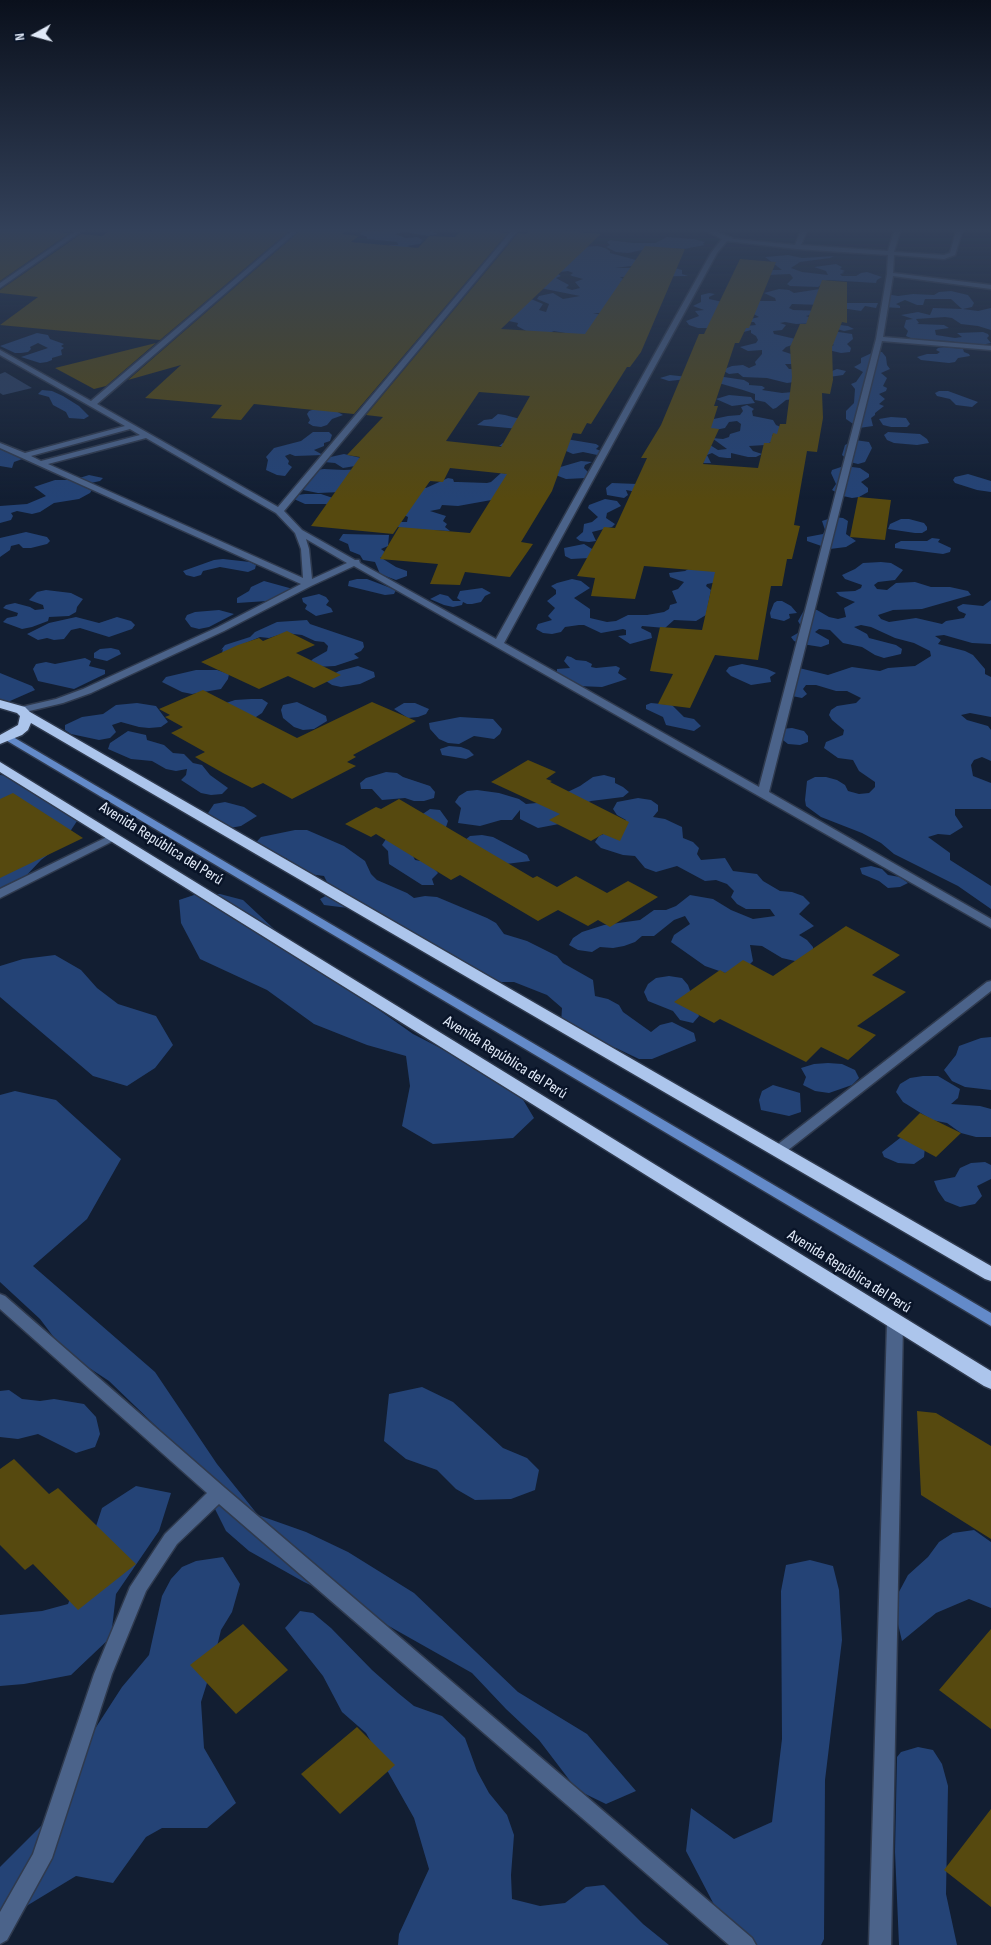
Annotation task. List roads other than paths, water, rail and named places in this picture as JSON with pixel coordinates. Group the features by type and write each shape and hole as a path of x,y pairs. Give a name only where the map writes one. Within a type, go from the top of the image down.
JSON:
{"highway":[{"path":"0,698 991,1274"},
{"path":"0,704 20,711 26,721 24,727 4,739"},
{"name":"Avenida República del Perú","path":"0,766 991,1381"}],"street":[{"path":"91,405 192,319"},
{"path":"279,511 441,319"},
{"path":"499,643 678,319"},
{"path":"763,794 882,319"},
{"path":"878,339 991,348"},
{"path":"0,352 279,511 300,532 866,851 991,924"},
{"path":"23,456 130,427"},
{"path":"41,464 145,436"},
{"path":"0,445 308,584"},
{"path":"300,532 305,548 308,584"},
{"path":"20,711 59,701 87,691 222,630 308,584 356,562"},
{"path":"4,739 991,1320"},
{"path":"0,894 113,837"},
{"path":"778,1151 991,985"},
{"path":"0,1300 219,1493 745,1945"},
{"path":"880,1945 895,1323"},
{"path":"0,1933 42,1858 103,1674 138,1587 171,1539 219,1493"}]}
